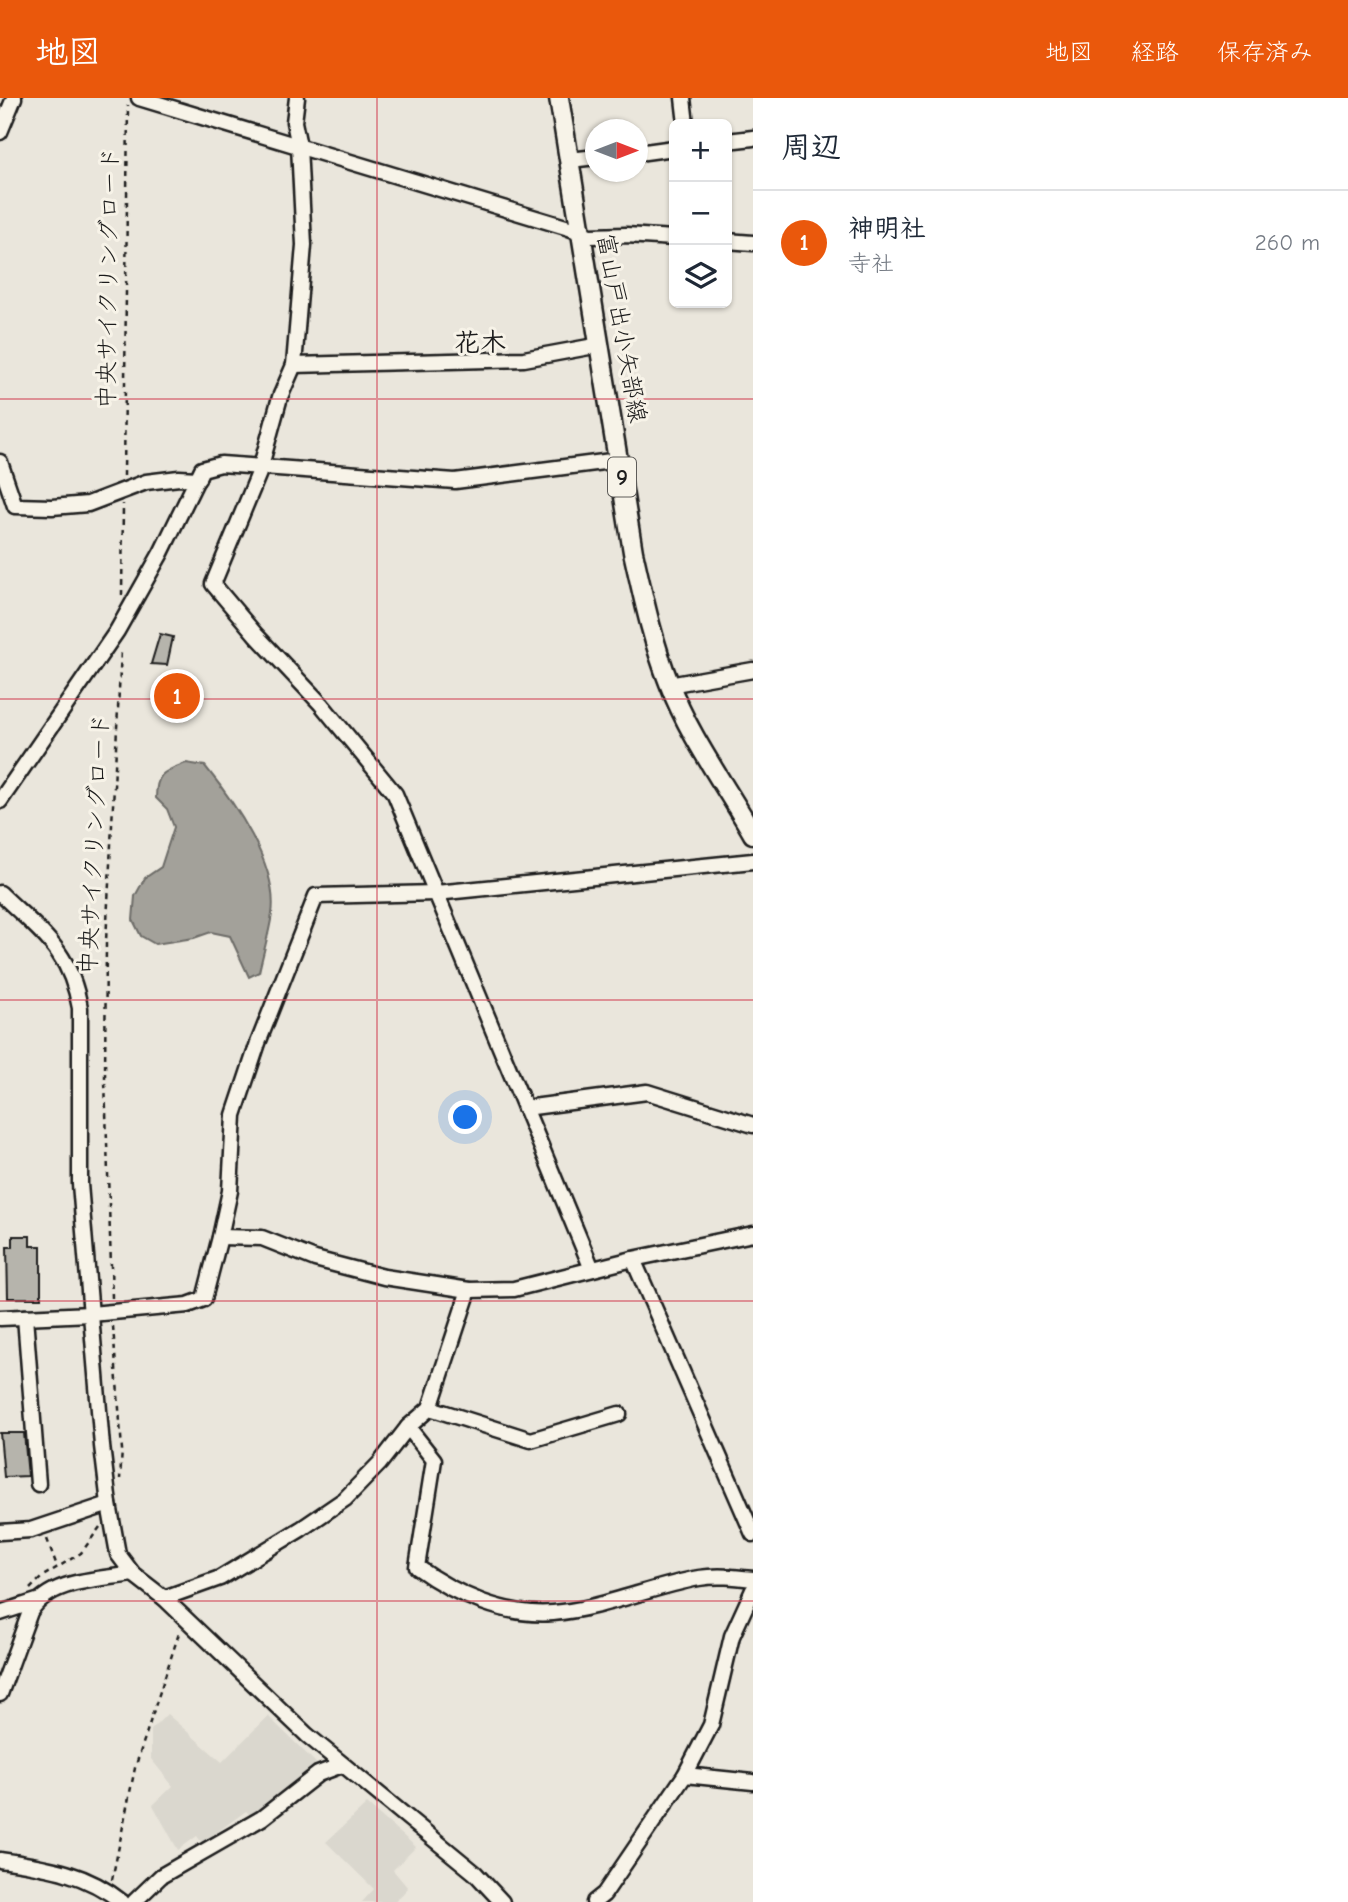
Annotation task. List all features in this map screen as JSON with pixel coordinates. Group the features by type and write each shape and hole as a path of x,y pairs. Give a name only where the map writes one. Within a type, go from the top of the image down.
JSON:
{"main road":[{"name":"富山戸出小矢部線","path":"559,98 633,552 649,626 669,685 753,834"}],"street":[{"path":"0,132 14,98"},
{"path":"139,98 590,236 669,238"},
{"path":"297,98 294,122 299,146 304,245 294,365 280,397 261,467 213,584 256,635 321,704 395,794 592,1269"},
{"path":"683,98 685,119"},
{"path":"732,140 753,138"},
{"path":"648,152 669,149"},
{"path":"570,160 585,158"},
{"path":"732,242 753,243"},
{"path":"294,365 524,359 600,345"},
{"path":"0,801 121,624 161,553 202,469 221,464 455,481 619,460"},
{"path":"0,462 15,506 88,504 146,482 198,479"},
{"path":"669,685 753,670"},
{"path":"0,1318 91,1314 188,1305 204,1298 229,1191 234,1115 258,1043 317,896 436,893 753,861"},
{"path":"0,893 59,952 76,984 80,1008 80,1184 109,1507 118,1554 133,1574 164,1598 307,1735 475,1872 502,1902"},
{"path":"525,1108 647,1092 753,1125"},
{"path":"220,1237 262,1238 315,1259 384,1277 470,1290 513,1289 633,1259 753,1234"},
{"path":"633,1259 753,1534"},
{"path":"164,1598 220,1578 302,1529 345,1499 380,1463 408,1427 430,1408 470,1290"},
{"path":"25,1317 38,1484"},
{"path":"430,1408 531,1440 619,1414"},
{"path":"408,1427 434,1460 417,1567 438,1583 512,1610 551,1613 586,1607 700,1578 725,1576 753,1579"},
{"path":"0,1532 30,1530 109,1507"},
{"path":"0,1613 37,1601 60,1587 133,1574"},
{"path":"594,1902 604,1894 685,1775 711,1726 732,1636 753,1590"},
{"path":"0,1694 30,1612 37,1601"},
{"path":"134,1902 161,1876 262,1818 318,1774 342,1765"},
{"path":"685,1775 753,1782"},
{"path":"0,1860 72,1873 109,1892 122,1902"}],"path":[{"name":"中央サイクリングロード","path":"122,597 128,98"},
{"name":"中央サイクリングロード","path":"120,1482 122,1450 112,1311 105,1093 106,941 121,624"},
{"path":"57,1568 81,1553 102,1524 109,1507"},
{"path":"43,1526 57,1568 60,1587"},
{"path":"109,1892 135,1768 183,1616"}],"shaded area":[{"path":"186,763 205,766 241,816 262,856 269,876 272,895 271,921 259,972 249,977 230,936 211,932 194,938 155,944 141,936 133,920 135,896 145,878 161,867 174,827 167,809 156,798 158,783 167,771"},
{"path":"167,1714 222,1762 268,1716 316,1763 252,1817 246,1811 202,1843 197,1836 178,1850 153,1805 173,1786 151,1759 151,1730"},
{"path":"367,1804 416,1847 393,1870 408,1888 395,1902 362,1902 374,1889 326,1842"}],"building":[{"path":"160,634 173,637 167,665 151,664"},
{"path":"178,687 187,691 181,708 172,705"},
{"path":"13,1236 30,1236 30,1246 41,1246 41,1298 8,1298 7,1247 13,1247"},
{"path":"0,1433 24,1433 28,1476 4,1477"}],"place":[{"name":"神明社","path":"177,696"}],"district":[{"name":"花木","path":"480,343"}]}
